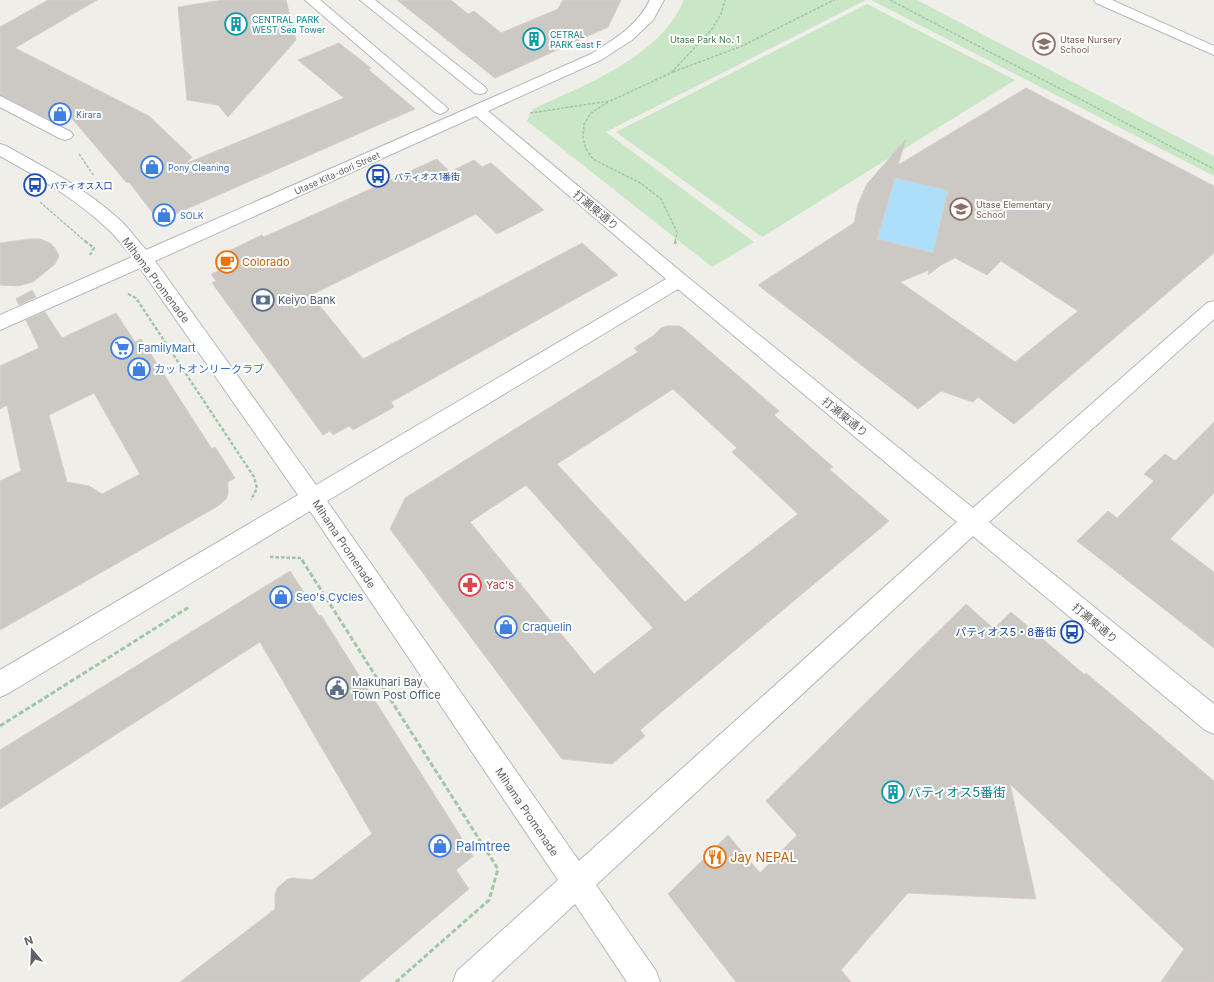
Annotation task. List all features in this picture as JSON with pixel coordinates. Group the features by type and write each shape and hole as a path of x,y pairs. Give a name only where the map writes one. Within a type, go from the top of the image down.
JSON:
{"street":[{"path":"312,0 440,108"},
{"name":"打瀬東通り","path":"367,0 679,280 1214,721"},
{"name":"Utase Kita-dori Street","path":"0,323 143,258 479,100 596,57 627,37 648,17 657,0"},
{"path":"1101,0 1214,50"},
{"path":"0,101 65,135"},
{"name":"Mihama Promenade","path":"0,149 51,177 81,198 115,226 143,258 313,498 645,982"},
{"path":"0,684 679,280"},
{"path":"468,982 973,522 1214,308"}],"path":[{"path":"671,73 712,29 721,14 725,0"},
{"path":"675,244 677,232 661,199 642,184 593,158 586,149 583,138 584,124 591,113 610,101 671,73 742,46 834,0"},
{"path":"890,0 1214,169"},
{"path":"528,114 610,101"},
{"path":"65,135 96,178"},
{"path":"40,202 94,248 87,259"},
{"path":"125,294 131,294 136,298 254,477 257,488 250,502"},
{"path":"269,557 301,558 498,869 488,900 396,982"},
{"path":"0,726 195,604"}],"green space":[{"name":"Utase Park No. 1","path":"684,0 866,0 606,132 754,242 712,267 527,121 533,109 597,79 619,67 639,53 658,38 673,20"},
{"path":"871,0 917,0 1214,156 1214,176"},
{"path":"867,4 1015,80 762,237 616,132"}],"water":[{"path":"895,178 948,189 933,253 877,239"}],"building":[{"path":"48,0 97,0 15,48 149,116 192,157 185,164 344,98 298,60 339,43 371,68 369,70 415,109 159,221 129,182 127,183 68,114 54,122 0,95 0,27"},
{"path":"223,0 286,0 296,40 228,117 218,105 187,100 178,7"},
{"name":"CETRAL PARK east F","path":"397,0 451,0 468,14 474,11 501,33 558,9 563,0 621,0 608,27 495,78"},
{"path":"1026,88 1214,186 1214,253 1014,424 978,397 973,402 941,391 918,409 758,285 854,223 858,204 867,184 906,139 898,165","holes":["895,178 948,190 933,253 877,239","955,258 987,275 1001,261 1078,311 1015,362 900,282 929,270 928,275 941,265"]},
{"path":"437,159 450,172 474,160 482,167 491,163 544,210 497,234 476,214 311,295 363,359 582,243 618,275 391,402 394,407 353,430 349,426 333,435 330,431 323,435 212,283 216,281 211,274 218,271 216,257 262,235 264,237"},
{"path":"40,239 50,243 55,248 59,256 55,264 33,282 18,286 0,285 0,243"},
{"path":"32,290 36,297 19,305 16,299"},
{"path":"45,312 62,338 116,313 135,342 141,339 212,449 215,447 235,478 228,482 228,494 226,499 218,506 0,630 0,481 21,471 7,405 0,409 0,366 39,348 26,320","holes":["94,393 140,474 102,494 89,486 67,482 49,415"]},
{"path":"667,326 679,326 683,328 779,411 774,415 833,467 829,469 889,521 640,730 645,736 612,764 562,759 390,529 405,498 638,352 634,348 653,336 661,328","holes":["673,389 737,448 732,452 798,514 685,602 557,464","526,485 653,628 594,674 470,522"]},
{"path":"1214,422 1214,493 1170,539 1214,572 1214,648 1077,541 1108,511 1117,518 1154,481 1144,474 1165,454 1175,461"},
{"path":"290,571 319,616 321,615 473,856 456,870 469,889 359,982 180,982 275,909 275,895 277,888 288,879 293,878 312,880 372,834 260,642 0,809 0,750"},
{"name":"パティオス5番街","path":"966,604 994,629 1011,612 1214,781 1214,982 1161,982 1184,949 1010,784 1036,899 908,893 841,970 851,982 736,982 668,894 728,835 760,873 797,835 766,801"}],"place":[{"name":"CENTRAL PARK WEST Sea Tower","path":"236,24"},
{"name":"CETRAL PARK east F","path":"534,39"},
{"name":"Utase Nursery School","path":"1044,44"},
{"name":"Kirara","path":"60,114"},
{"name":"Pony Cleaning","path":"152,167"},
{"name":"パティオス1番街","path":"378,176"},
{"name":"パティオス入口","path":"35,185"},
{"name":"Utase Elementary School","path":"961,209"},
{"name":"SOLK","path":"164,215"},
{"name":"Colorado","path":"227,262"},
{"name":"Keiyo Bank","path":"263,300"},
{"name":"FamilyMart","path":"122,348"},
{"name":"カットオンリークラブ","path":"139,369"},
{"name":"Yac's","path":"470,585"},
{"name":"Seo's Cycles","path":"281,597"},
{"name":"Craquelin","path":"506,627"},
{"name":"パティオス5・8番街","path":"1072,632"},
{"name":"Makuhari Bay Town Post Office","path":"337,688"},
{"name":"パティオス5番街","path":"893,792"},
{"name":"Palmtree","path":"440,846"},
{"name":"Jay NEPAL","path":"715,857"}]}
